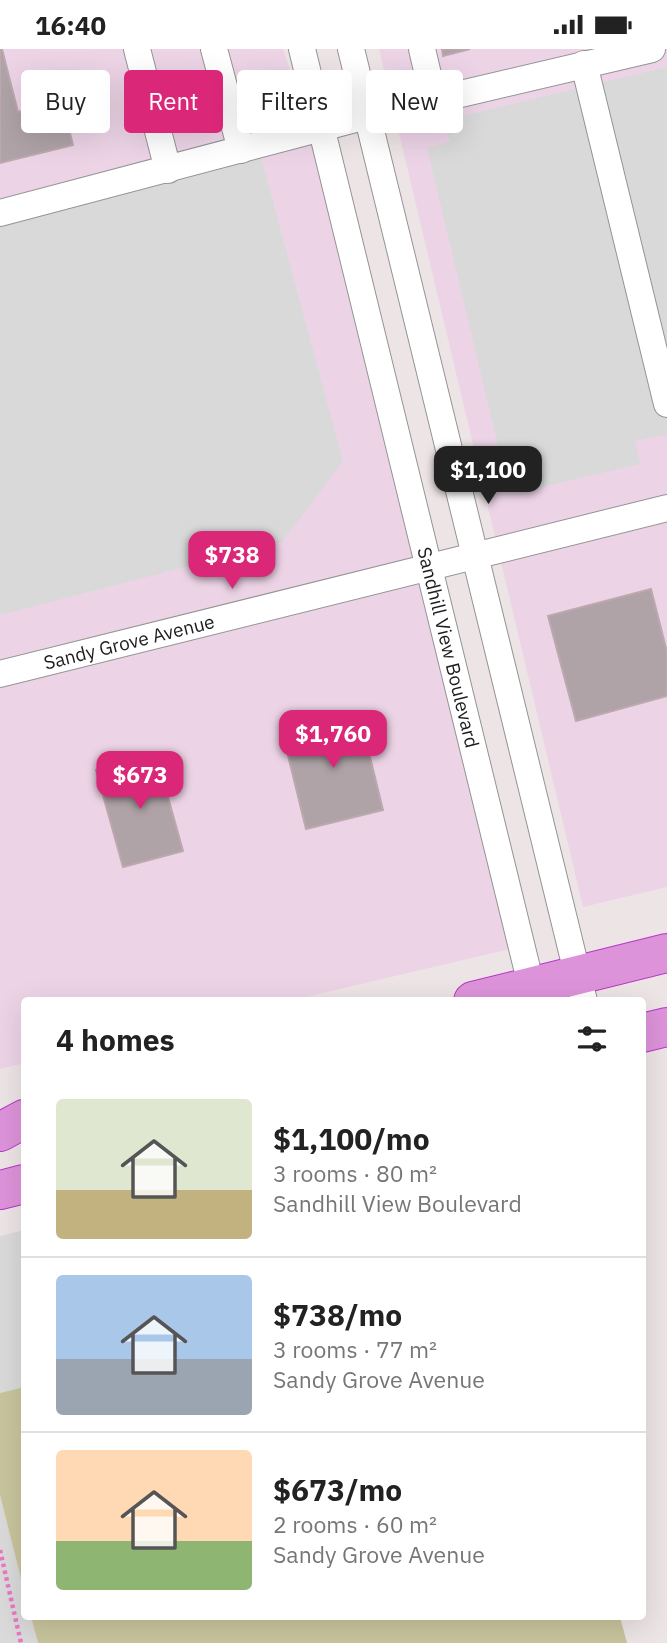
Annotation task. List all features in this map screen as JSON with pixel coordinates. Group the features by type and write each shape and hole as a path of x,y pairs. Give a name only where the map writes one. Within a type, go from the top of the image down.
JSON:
{"highway":[{"path":"507,997 581,988 667,953"},
{"path":"646,1032 667,1027"},
{"path":"0,1117 21,1112"},
{"path":"0,1132 21,1121"},
{"path":"0,1190 21,1185"}],"street":[{"path":"136,49 168,170"},
{"path":"214,49 241,150"},
{"name":"Sandhill View Boulevard","path":"302,49 307,70"},
{"path":"351,49 366,112"},
{"path":"422,49 427,70"},
{"path":"463,93 652,49"},
{"path":"584,64 667,404"},
{"path":"0,213 303,133"},
{"name":"Sandhill View Boulevard","path":"322,133 533,994"},
{"path":"371,133 581,988"},
{"name":"Sandy Grove Avenue","path":"0,674 667,508"}],"path":[{"path":"0,1550 21,1643"}],"shaded area":[{"path":"0,49 283,49 290,70 237,70 237,133 311,133 510,949 306,997 21,997 21,1064 0,1069"},
{"path":"379,49 667,49 667,887 583,907 399,133 463,133 463,70 384,70"},
{"path":"667,67 667,434 635,441 640,464 533,489 528,470 505,475 427,148 450,142 448,133 463,133 463,116"},
{"path":"256,139 343,461 282,542 0,615 0,208"},
{"path":"21,1231 21,1388 0,1393 0,1236"},
{"path":"21,1388 21,1579 0,1495 0,1393"},
{"path":"0,1495 21,1579 21,1620 32,1620 38,1643 0,1643"},
{"path":"32,1620 621,1620 627,1643 38,1643"}],"building":[{"path":"2,49 18,112 21,111 21,133 70,133 73,145 0,163"},
{"path":"442,49 470,49 443,56"},
{"path":"651,589 667,652 667,696 576,721 548,616"},
{"path":"359,712 383,810 306,829 282,731"},
{"path":"156,754 183,851 123,867 96,770"}]}
